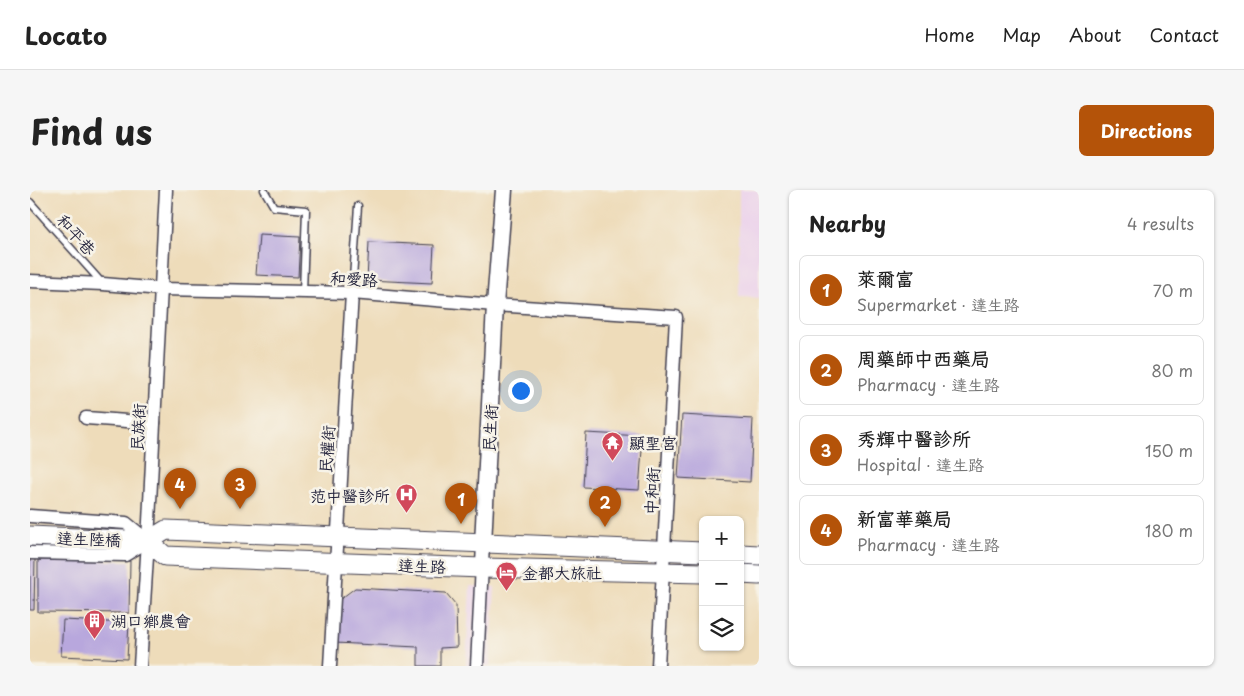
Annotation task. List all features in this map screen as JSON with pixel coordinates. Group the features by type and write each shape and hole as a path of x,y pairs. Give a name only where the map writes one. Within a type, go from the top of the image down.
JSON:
{"main road":[{"name":"達生路","path":"699,552 166,530 148,541 164,556 482,568 699,573"},
{"name":"達生陸橋","path":"30,536 148,541"},
{"path":"744,554 759,555"},
{"path":"744,574 759,575"}],"street":[{"name":"民族街","path":"140,666 166,190"},
{"name":"民生街","path":"477,666 495,305 504,190"},
{"name":"和愛路","path":"30,281 161,289 352,293 676,317"},
{"name":"民權街","path":"330,666 352,293"},
{"name":"中和街","path":"658,666 676,317"},
{"path":"86,418 154,423"},
{"name":"達生路","path":"30,516 126,523 148,541 126,555 30,552"}],"lane":[{"path":"264,190 274,207 306,210 303,292"},
{"name":"和平巷","path":"30,202 103,284"},
{"path":"352,293 358,206"}],"shaded area":[{"path":"739,190 759,190 759,298 739,297"},
{"path":"470,586 495,587 490,666 466,666"}],"building":[{"path":"259,235 300,237 298,277 256,275"},
{"path":"369,242 434,245 432,283 367,280"},
{"path":"682,415 753,419 750,482 678,478"},
{"name":"顯聖宮","path":"586,433 643,436 639,490 583,487"},
{"path":"30,559 35,559 34,610 30,610"},
{"path":"38,560 130,561 129,613 38,612"},
{"path":"355,588 446,593 456,605 457,647 440,648 440,666 418,666 418,647 335,643 339,600"},
{"name":"湖口鄉農會","path":"63,620 129,623 127,659 61,656"}],"place":[{"name":"顯聖宮","path":"613,461"},
{"name":"新富華藥局","path":"180,509"},
{"name":"秀輝中醫診所","path":"240,509"},
{"name":"范中醫診所","path":"406,514"},
{"name":"萊爾富","path":"461,524"},
{"name":"周藥師中西藥局","path":"605,527"},
{"name":"金都大旅社","path":"506,591"},
{"name":"湖口鄉農會","path":"95,639"}]}
